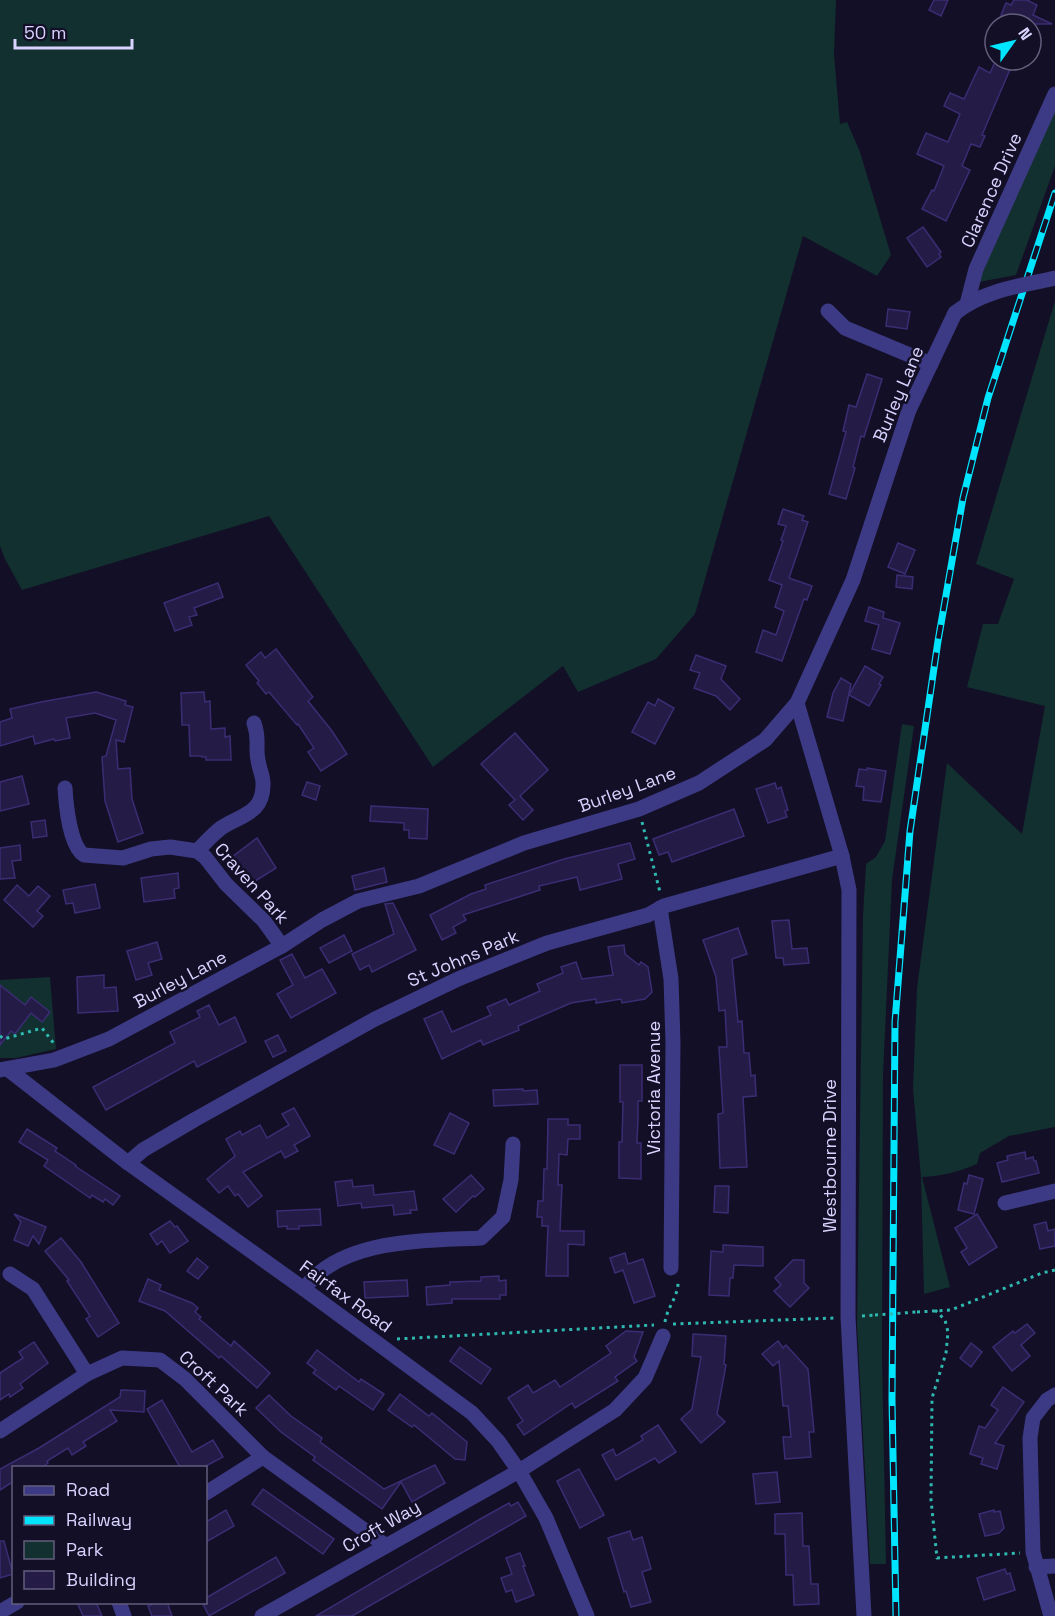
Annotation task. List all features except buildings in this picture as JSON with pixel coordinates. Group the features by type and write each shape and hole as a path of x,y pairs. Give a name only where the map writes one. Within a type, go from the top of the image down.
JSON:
{"street":[{"name":"Clarence Drive","path":"961,308 976,269 1055,94"},
{"path":"961,308 993,291 1055,278"},
{"name":"Burley Lane","path":"5,1070 63,1056 110,1039 282,946 322,920 358,901 419,886 524,843 639,809 699,783 765,740 797,703 853,580 909,410 961,308"},
{"path":"828,311 845,328 931,364"},
{"name":"Westbourne Drive","path":"797,703 842,856 849,890 848,1317 864,1616"},
{"path":"197,851 223,826 250,813 261,798 263,783 257,757 259,736 254,723"},
{"name":"Craven Park","path":"65,788 66,806 75,844 84,855 123,858 152,849 170,847 197,851 205,857 226,884 264,921 282,946"},
{"name":"St Johns Park","path":"128,1163 143,1150 194,1120 365,1025 458,979 547,943 648,915 662,907 842,856"},
{"name":"Victoria Avenue","path":"662,907 671,979 674,1043 672,1268"},
{"name":"Fairfax Road","path":"5,1070 128,1163 472,1413 498,1441 519,1471 546,1518 587,1616"},
{"path":"304,1289 315,1275 369,1249 401,1242 481,1238 503,1217 511,1180 513,1144"},
{"path":"1005,1203 1055,1191"},
{"path":"10,1274 33,1289 87,1374"},
{"name":"Croft Way","path":"262,1616 519,1471 615,1410 645,1378 663,1336"},
{"name":"Croft Park","path":"0,1431 87,1374 122,1358 160,1360 185,1378 263,1457 385,1545"},
{"path":"1051,1616 1035,1559 1030,1437 1033,1418 1047,1400 1055,1395"},
{"path":"207,1491 263,1457"},
{"path":"1035,1559 1055,1566"},
{"path":"0,1612 13,1604"}],"path":[{"path":"639,809 662,907"},
{"path":"0,1036 4,1039 42,1028 63,1056"},
{"path":"666,1316 679,1289 677,1274 672,1268"},
{"path":"875,1315 951,1310 1055,1269"},
{"path":"935,1310 945,1320 948,1332 946,1353 932,1398 931,1500 937,1558 1035,1559"},
{"path":"374,1340 664,1324 848,1317"}],"green space":[{"path":"0,0 836,0 834,55 840,124 847,122 860,152 891,255 877,276 803,236 695,614 656,659 578,692 563,666 433,767 269,516 22,590 0,546"},
{"path":"1055,105 1055,166 1016,275 979,282 982,265"},
{"path":"1055,301 1055,1127 1009,1136 980,1153 977,1164 950,1173 922,1177 950,1287 924,1294 921,1177 913,1089 917,988 947,763 1022,834 1045,706 967,687 983,624 998,624 1014,579 976,564"},
{"path":"902,724 914,726 892,880 883,1075 882,1356 886,1564 870,1564 857,1325 863,916 866,864 876,857 885,841"},
{"path":"50,977 56,1049 16,1058 0,1058 0,980"}],"railway":[{"path":"896,1616 892,1400 895,1022 910,831 938,641 963,498 988,398 1055,193"}]}
